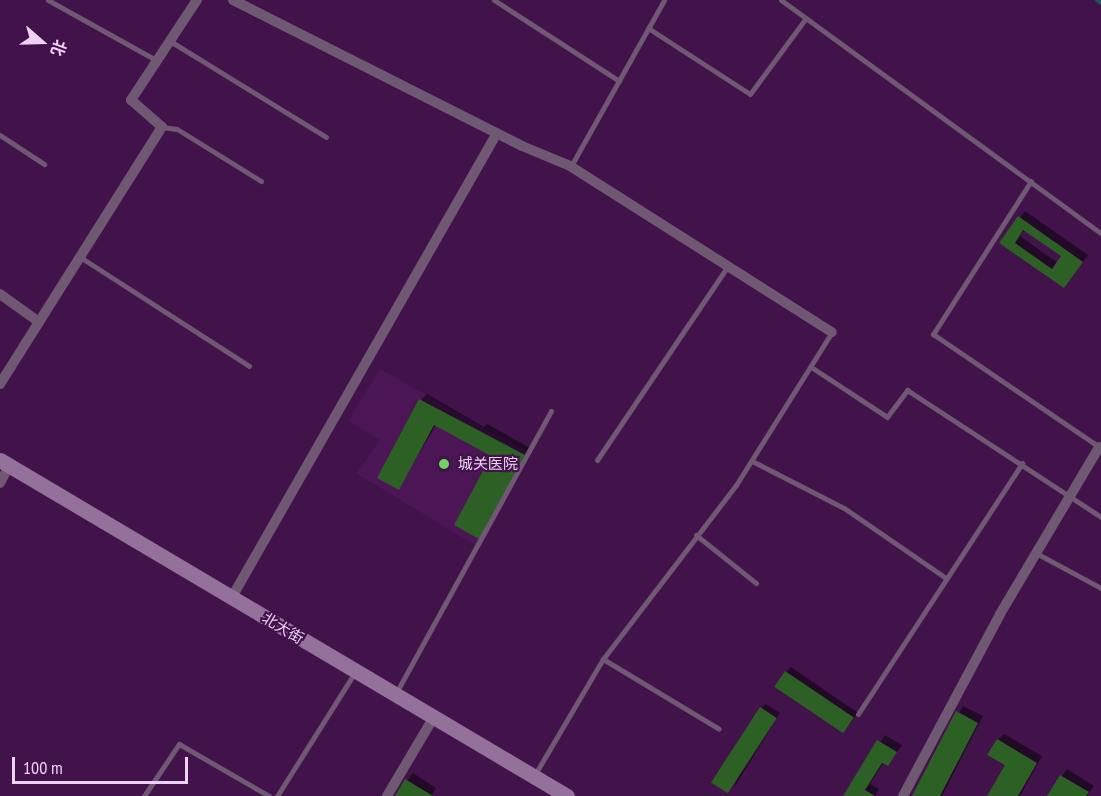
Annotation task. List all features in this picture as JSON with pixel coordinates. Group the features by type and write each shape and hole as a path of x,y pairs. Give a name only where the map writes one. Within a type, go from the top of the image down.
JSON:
{"main road":[{"name":"北大街","path":"5,463 567,796"}],"street":[{"path":"0,384 162,127 131,100 168,40 197,0"},
{"path":"233,0 497,133 570,166 832,332"},
{"path":"232,597 497,133"},
{"path":"0,294 39,322"},
{"path":"903,796 1036,553 1099,447"},
{"path":"0,483 5,463"},
{"path":"387,796 434,717"}],"lane":[{"path":"48,0 156,60"},
{"path":"494,0 618,81"},
{"path":"570,166 664,0"},
{"path":"781,0 1101,232"},
{"path":"648,28 750,94 806,18"},
{"path":"168,40 326,137"},
{"path":"162,127 177,129 261,181"},
{"path":"0,135 44,164"},
{"path":"1031,181 933,334 1099,447"},
{"path":"80,257 249,366"},
{"path":"597,460 728,266"},
{"path":"533,776 603,659 752,461 832,332"},
{"path":"811,367 887,417 907,390 1022,463 1101,517"},
{"path":"396,694 551,411"},
{"path":"752,461 844,508 946,578"},
{"path":"858,714 1022,463"},
{"path":"696,535 756,583"},
{"path":"1036,553 1101,588"},
{"path":"603,659 719,729"},
{"path":"277,796 356,671"},
{"path":"144,796 179,744 269,796"}],"shaded area":[{"name":"城关医院","path":"380,369 531,454 480,548 356,473 380,440 348,421"}],"building":[{"path":"1018,216 1083,262 1064,288 999,243","holes":["1023,230 1061,256 1052,269 1015,243"]},
{"path":"419,399 525,455 479,539 454,525 491,456 434,425 399,490 377,478"},
{"path":"785,671 854,717 843,733 774,687"},
{"path":"760,707 777,718 728,793 711,782"},
{"path":"956,711 978,723 940,796 912,796"},
{"path":"997,739 1037,763 1018,796 987,796 1005,765 987,755"},
{"path":"877,740 897,752 888,766 882,763 865,790 875,796 843,796"},
{"path":"1060,775 1089,792 1086,796 1047,796"},
{"path":"405,779 433,796 395,796"}],"waterway":[{"path":"1097,0 1101,3"}],"place":[{"name":"城关医院","path":"444,464"}]}
